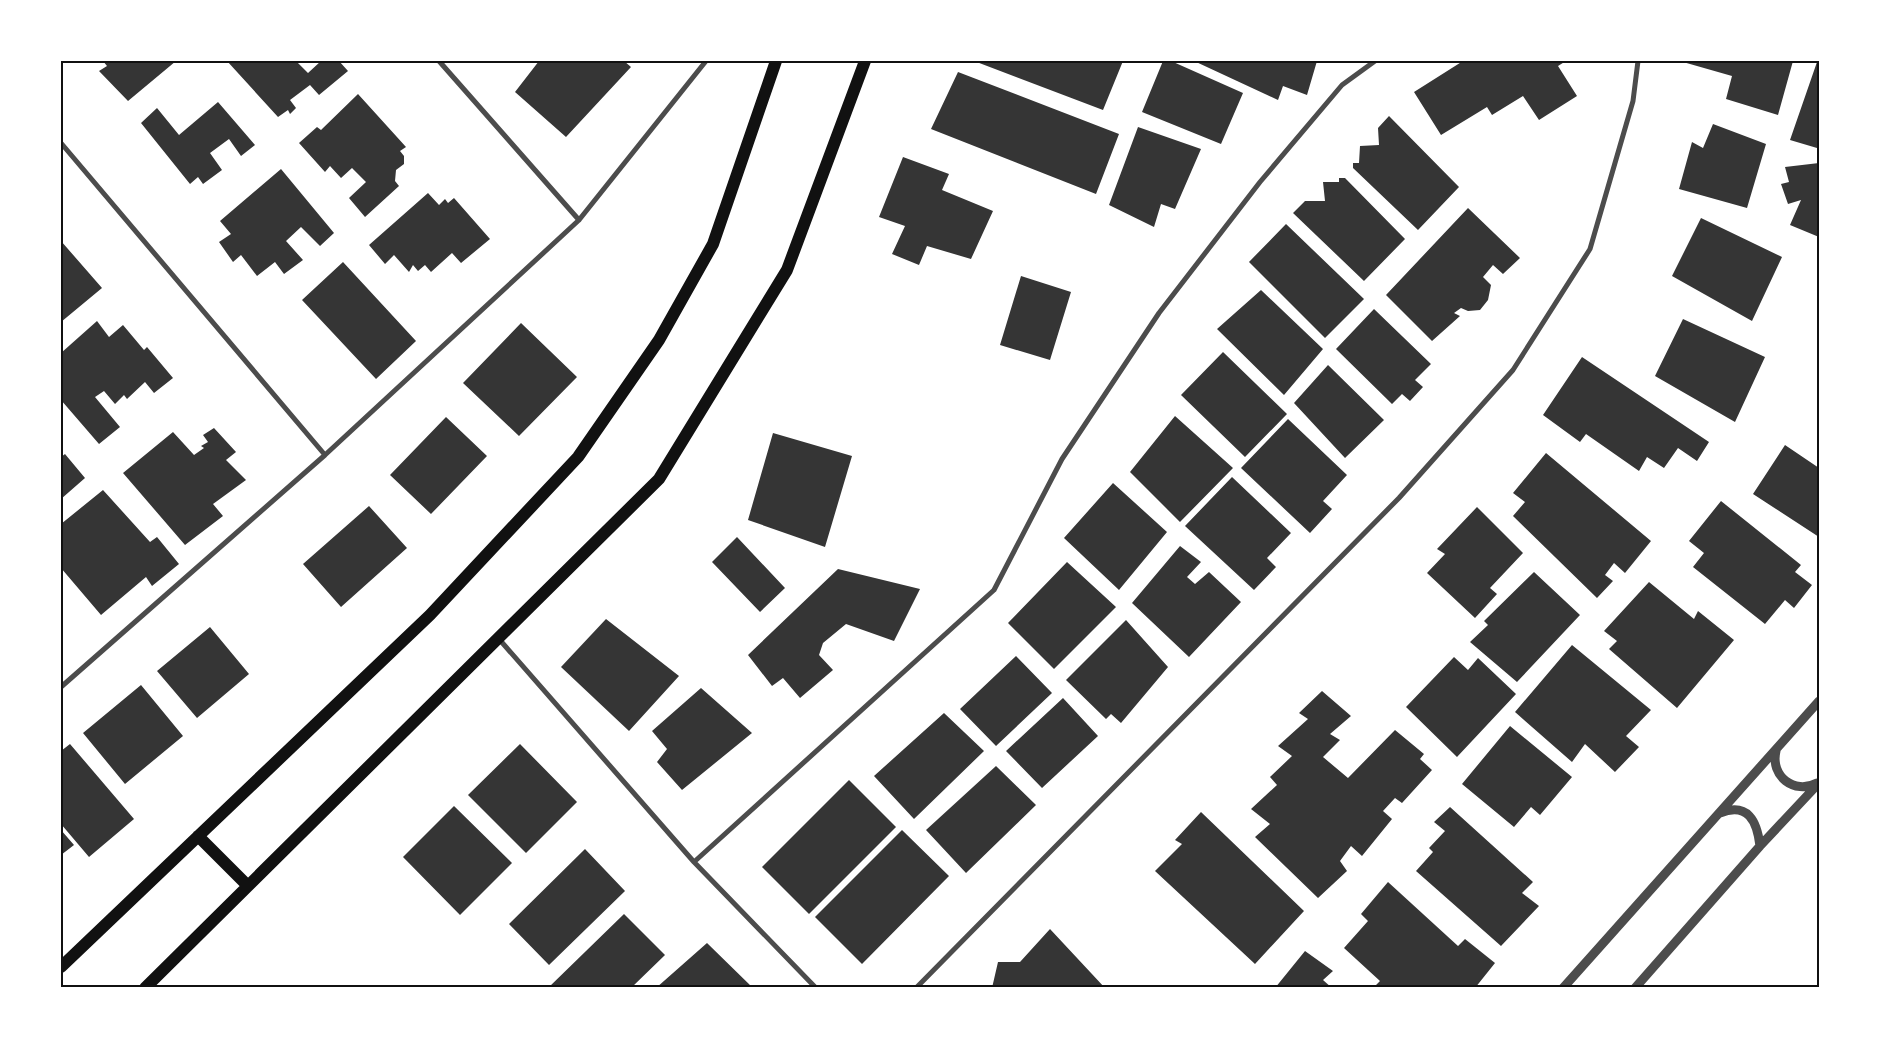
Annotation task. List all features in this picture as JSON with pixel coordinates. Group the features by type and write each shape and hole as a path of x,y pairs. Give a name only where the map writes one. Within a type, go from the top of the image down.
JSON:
{"main road":[{"path":"61,967 430,615 578,458 660,340 713,244 776,61"},
{"path":"146,988 659,479 787,270 865,61"},
{"path":"198,836 248,886"}],"street":[{"path":"439,61 579,220"},
{"path":"61,687 326,456 579,220 706,61"},
{"path":"694,862 994,590 1062,459 1159,312 1260,182 1336,92 1375,61"},
{"path":"916,988 1399,498 1513,370 1590,249 1633,101 1638,61"},
{"path":"61,143 326,456"},
{"path":"499,639 694,862 816,988"},
{"path":"1563,988 1819,701"},
{"path":"1776,750 1774,759 1776,768 1787,783 1796,787 1805,787 1819,782"},
{"path":"1635,988 1819,782"},
{"path":"1714,819 1727,810 1743,811 1749,815 1758,828 1760,846"}],"building":[{"path":"103,61 176,61 128,101 99,71 107,66"},
{"path":"227,61 296,61 308,73 321,61 339,61 348,71 319,95 310,85 290,100 296,108 290,114 288,110 278,117"},
{"path":"539,61 624,61 631,67 566,137 515,92"},
{"path":"974,61 1123,61 1103,110"},
{"path":"1163,61 1171,61 1243,93 1221,144 1142,112"},
{"path":"1194,61 1317,61 1307,95 1283,86 1278,100"},
{"path":"1463,61 1566,61 1558,66 1577,96 1539,120 1523,96 1492,115 1487,107 1441,135 1414,92"},
{"path":"1793,61 1778,115 1726,99 1732,76 1683,62"},
{"path":"1817,62 1819,62 1817,148 1790,140"},
{"path":"958,72 1119,134 1096,194 931,129"},
{"path":"358,94 406,147 400,151 404,156 404,164 396,170 395,181 399,186 365,217 349,198 366,182 352,168 341,178 330,166 325,172 299,143 317,127 321,130"},
{"path":"218,102 255,145 241,156 229,139 210,153 222,170 203,184 198,177 190,184 141,123 157,108 179,135"},
{"path":"1389,116 1459,187 1418,230 1353,168 1353,163 1359,163 1360,146 1379,145 1378,128"},
{"path":"1713,124 1766,144 1747,208 1679,189 1692,142 1703,148"},
{"path":"1138,127 1201,149 1175,209 1161,204 1154,227 1109,205"},
{"path":"903,157 949,174 942,190 993,211 971,259 927,246 919,265 892,254 905,226 879,217"},
{"path":"1819,163 1819,237 1790,225 1801,200 1788,204 1781,184 1789,182 1785,167"},
{"path":"281,169 334,233 320,246 301,227 286,241 303,260 284,274 275,262 257,276 241,255 233,262 219,242 231,234 220,221"},
{"path":"1339,178 1345,178 1405,239 1364,281 1293,213 1305,201 1325,201 1323,182 1339,182"},
{"path":"428,193 439,205 445,199 448,203 454,198 490,239 461,263 452,253 431,272 425,265 418,271 413,265 409,272 394,255 385,264 369,245"},
{"path":"1468,208 1520,258 1503,274 1493,265 1483,277 1491,285 1488,300 1480,310 1468,311 1461,308 1454,313 1460,316 1432,341 1386,295"},
{"path":"1701,218 1782,257 1752,321 1672,276"},
{"path":"1286,224 1364,299 1325,338 1249,262"},
{"path":"61,241 102,288 61,322"},
{"path":"343,262 416,341 376,379 302,300"},
{"path":"1021,276 1071,292 1050,360 1000,345"},
{"path":"1261,290 1323,349 1284,395 1217,329"},
{"path":"1374,309 1431,364 1415,380 1423,387 1410,401 1402,394 1392,404 1336,349"},
{"path":"1683,319 1765,357 1735,422 1655,376"},
{"path":"97,321 109,337 123,325 144,350 147,347 173,378 154,393 145,382 127,399 124,395 115,404 104,391 95,397 120,427 99,444 61,400 61,353"},
{"path":"521,323 577,377 519,436 463,383"},
{"path":"1223,352 1287,414 1245,457 1181,395"},
{"path":"1582,357 1709,442 1697,461 1678,448 1664,468 1647,457 1639,471 1586,434 1580,442 1543,415"},
{"path":"1328,365 1384,420 1345,458 1294,403"},
{"path":"1175,416 1233,468 1180,522 1130,472"},
{"path":"446,417 487,456 431,514 390,475"},
{"path":"1288,419 1347,475 1323,501 1332,509 1310,533 1241,468"},
{"path":"214,428 236,452 226,460 246,480 213,504 223,516 185,545 123,473 173,432 194,455 204,448 201,446 208,442 203,435"},
{"path":"773,433 852,456 825,547 748,520"},
{"path":"1785,445 1819,468 1819,537 1753,494"},
{"path":"1546,453 1651,541 1625,573 1614,563 1605,575 1613,581 1597,598 1513,516 1525,502 1513,493"},
{"path":"65,454 85,478 61,499 61,457"},
{"path":"1232,477 1291,533 1267,558 1276,567 1254,590 1185,526"},
{"path":"1113,483 1167,532 1119,590 1064,538"},
{"path":"103,490 150,542 157,537 179,564 152,586 146,577 101,615 61,568 61,524"},
{"path":"1721,501 1801,565 1795,572 1812,585 1794,608 1785,600 1765,624 1693,567 1704,553 1689,541"},
{"path":"369,506 407,548 341,607 303,564"},
{"path":"1477,507 1523,553 1490,588 1497,594 1475,618 1427,573 1445,554 1437,549"},
{"path":"737,537 785,588 760,612 712,562"},
{"path":"1180,546 1201,562 1187,577 1195,584 1209,572 1241,602 1189,657 1132,603"},
{"path":"1067,562 1116,607 1054,669 1008,623"},
{"path":"838,569 920,589 894,641 846,624 823,643 819,655 833,670 800,698 783,678 772,686 748,655"},
{"path":"1534,572 1580,615 1517,682 1470,642 1488,625 1484,621"},
{"path":"1649,582 1694,619 1698,611 1734,640 1677,708 1609,649 1617,641 1604,631"},
{"path":"606,619 679,676 629,731 561,667"},
{"path":"1126,620 1168,667 1121,723 1111,714 1106,719 1066,680"},
{"path":"210,627 249,674 197,718 157,671"},
{"path":"1572,645 1651,710 1626,736 1639,747 1615,772 1585,744 1572,762 1515,712"},
{"path":"1016,656 1052,693 996,746 960,709"},
{"path":"1454,657 1468,670 1478,658 1516,694 1457,757 1406,707"},
{"path":"141,685 183,736 125,784 83,733"},
{"path":"701,688 752,733 682,790 657,762 667,749 652,731"},
{"path":"1322,691 1351,716 1330,734 1340,740 1323,757 1348,778 1395,730 1424,754 1420,759 1432,770 1402,803 1395,798 1383,811 1392,819 1362,856 1351,846 1340,861 1347,871 1318,898 1255,837 1270,824 1251,809 1277,785 1270,777 1292,756 1278,746 1308,719 1299,713"},
{"path":"1063,698 1098,736 1042,788 1006,751"},
{"path":"944,713 984,751 914,819 874,776"},
{"path":"1510,726 1572,777 1540,815 1531,807 1514,827 1462,784"},
{"path":"70,744 134,819 89,857 61,824 61,751"},
{"path":"520,744 577,802 526,853 468,795"},
{"path":"996,766 1036,805 966,873 926,830"},
{"path":"849,780 896,827 809,914 762,867"},
{"path":"454,806 512,863 460,915 403,857"},
{"path":"1450,807 1533,882 1522,893 1539,906 1501,946 1416,871 1433,852 1429,848 1445,831 1434,822"},
{"path":"1201,812 1304,911 1255,964 1155,871 1182,844 1175,840"},
{"path":"61,830 74,845 61,855"},
{"path":"902,830 949,876 862,964 815,917"},
{"path":"585,849 625,891 549,965 509,924"},
{"path":"1388,882 1458,946 1465,939 1495,963 1475,988 1373,988 1380,981 1344,948 1368,921 1361,914"},
{"path":"624,914 665,955 631,988 548,988"},
{"path":"1050,929 1105,988 992,988 998,962 1020,962"},
{"path":"707,943 753,988 656,988"},
{"path":"1305,951 1333,971 1323,980 1332,988 1275,988"}]}
